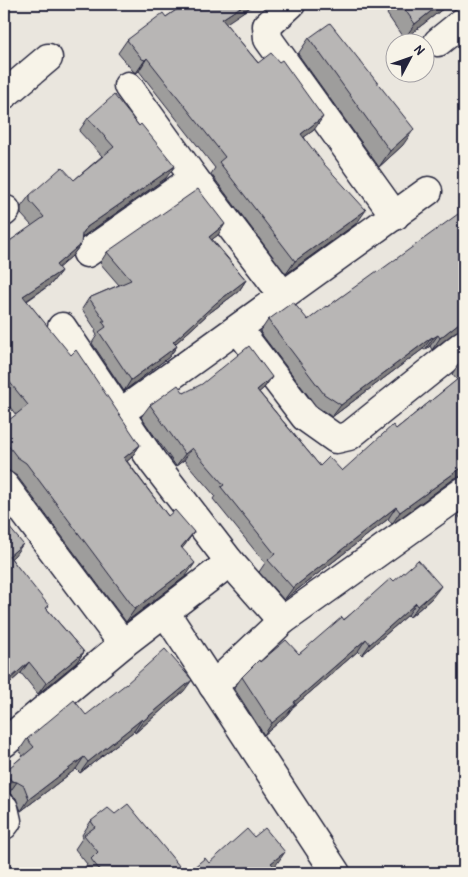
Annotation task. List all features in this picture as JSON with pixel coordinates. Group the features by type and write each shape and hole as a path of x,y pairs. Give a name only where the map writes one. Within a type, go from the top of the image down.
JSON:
{"street":[{"path":"291,4 267,26 268,39 395,216"},
{"path":"438,42 464,21"},
{"path":"4,95 48,58"},
{"path":"128,86 194,178 283,295"},
{"path":"87,253 194,178"},
{"path":"120,413 428,191"},
{"path":"62,327 153,462 230,562 282,621"},
{"path":"238,329 305,418 336,440 349,436 464,344"},
{"path":"4,486 124,644"},
{"path":"213,686 282,621 464,491"},
{"path":"4,743 124,644 230,562"},
{"path":"165,612 336,873"},
{"path":"4,808 7,821 4,825"}],"building":[{"path":"185,4 245,4 222,19 258,63 271,53 279,62 282,60 323,117 301,134 324,164 366,210 295,261 219,162 225,157 147,58 145,60 142,59 127,40 163,13 166,17"},
{"path":"401,4 440,4 415,24"},
{"path":"330,23 414,129 390,151 309,38"},
{"path":"114,95 139,126 141,124 175,166 87,227 82,234 81,244 56,265 61,271 23,296 71,355 76,350 140,445 124,458 168,516 175,510 194,532 181,547 195,563 135,609 26,463 17,457 4,440 4,424 28,405 4,375 4,245 44,217 30,201 30,195 62,167 74,180 114,147 88,118"},
{"path":"198,189 225,224 209,237 246,280 216,303 173,342 177,346 131,380 99,332 106,327 102,321 105,321 89,298 131,280 107,252"},
{"path":"458,214 464,221 464,319 440,338 438,335 432,337 341,405 324,394 268,320 293,302 308,320"},
{"path":"249,346 272,377 257,390 320,466 329,457 342,471 393,425 396,429 464,374 464,466 400,512 396,507 293,588 268,560 275,554 221,487 224,485 192,448 185,454 150,405 178,385 184,393 202,384"},
{"path":"4,521 23,544 9,556 49,606 46,608 84,652 46,683 29,662 10,679 4,671"},
{"path":"418,560 441,586 418,606 416,603 370,644 366,639 272,723 242,677 259,660 260,662 286,640 299,654 342,617 344,620 391,578 394,581"},
{"path":"165,649 192,680 143,721 142,719 88,762 84,757 29,799 24,786 12,781 4,772 34,747 27,739 74,700 86,715 126,684"},
{"path":"128,804 185,873 152,873 149,870 145,873 114,873 112,871 110,873 102,873 91,859 98,852 84,835 95,827 91,821 108,808 115,814"},
{"path":"265,828 285,852 271,863 280,873 187,873 205,858 209,863 247,829 254,837"}]}
